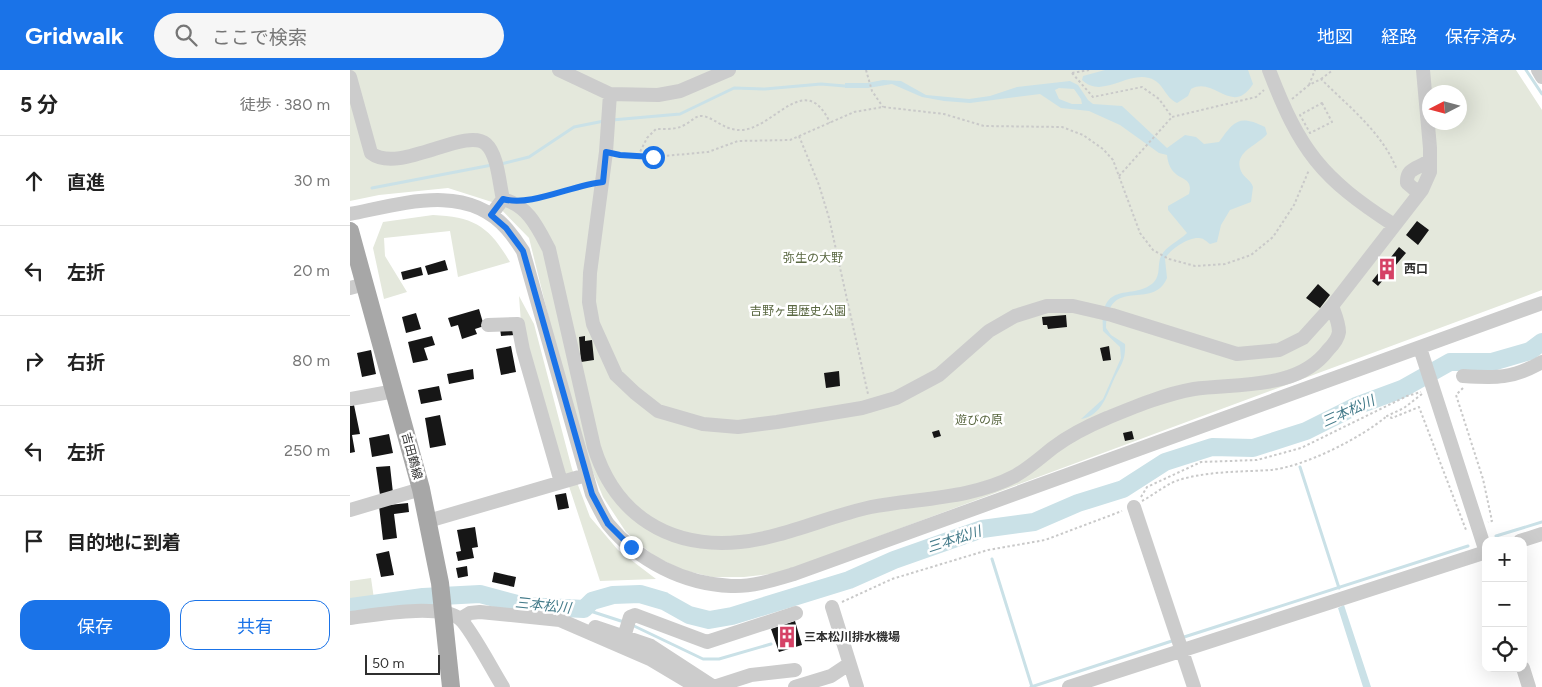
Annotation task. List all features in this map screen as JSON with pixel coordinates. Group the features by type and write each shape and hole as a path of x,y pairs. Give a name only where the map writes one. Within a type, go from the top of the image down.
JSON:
{"main road":[{"name":"吉田鶴線","path":"350,230 357,286 395,391 428,520 440,583 452,687"}],"street":[{"path":"559,70 610,94 658,95 680,91 728,70"},
{"path":"610,94 603,182 590,274 592,316 602,346 616,375 658,411 703,424 738,427 833,414 896,398 939,375 989,331 1015,316 1048,306 1073,306 1237,354 1279,350 1302,338 1332,306 1422,190 1430,172 1423,70"},
{"path":"1538,70 1542,77"},
{"path":"1271,73 1283,107 1296,133 1314,161 1360,204 1394,225"},
{"path":"350,77 371,153 383,160 418,154 459,142 479,140 486,144 510,201 533,219 549,249 599,464 628,509 647,523 687,540 715,543 742,542 869,508 952,495 1015,476 1072,435 1134,408 1182,392 1286,378 1301,372 1317,362 1336,340 1339,332 1332,306"},
{"path":"1422,190 1414,189 1407,183 1407,175 1410,170 1430,160"},
{"path":"350,214 425,200 461,201 484,210 506,228 523,251 586,475 592,494 608,524 631,547 667,572 709,584 732,586 763,583 813,568 1422,354 1542,303"},
{"path":"491,215 510,201"},
{"path":"488,325 518,324 523,350 561,482"},
{"path":"1422,354 1429,389 1482,540"},
{"path":"1464,381 1499,379 1528,370 1542,362"},
{"path":"350,399 395,391"},
{"path":"428,520 586,475"},
{"path":"350,510 421,489"},
{"path":"1134,507 1194,687"},
{"path":"1527,539 1542,534"},
{"path":"1069,687 1180,643 1482,553"},
{"path":"832,606 857,687"},
{"path":"350,618 404,611 443,612 460,619 503,687"},
{"path":"460,619 470,613 480,612 560,620 593,627 652,646 714,687 751,675 795,670"},
{"path":"624,637 630,617 635,614 706,642 796,613"},
{"path":"560,620 650,659 696,687"},
{"path":"795,687 831,676 849,664"},
{"path":"1524,672 1529,687"}],"path":[{"path":"866,70 872,91 882,107"},
{"path":"1089,70 1072,73 1093,97 1142,87 1159,99 1172,117"},
{"path":"1309,85 1315,70"},
{"path":"1283,107 1309,85 1333,70"},
{"path":"1119,176 1172,117 1256,97 1265,89 1271,73"},
{"path":"1321,79 1352,107 1391,156 1398,173"},
{"path":"797,97 803,96"},
{"path":"809,96 818,100 825,108 830,122"},
{"path":"638,156 647,138 656,129 681,127 696,117 703,116 717,124 743,130 767,120 783,104"},
{"path":"1322,104 1332,122 1313,132 1310,133 1300,115 1322,104"},
{"path":"606,152 638,156 708,152 738,141 790,140 854,112 882,107 944,114 984,126 1062,127 1082,134 1103,149 1113,160 1140,233 1153,250 1169,259 1195,266 1226,264 1251,255 1274,237 1294,205 1304,177 1314,161"},
{"path":"799,136 819,185 828,218 870,405"},
{"path":"510,201 603,182"},
{"path":"1387,416 1392,418 1419,407 1466,532 1492,521 1483,479 1456,395 1464,381"},
{"path":"832,606 892,579 988,550 1045,540 1134,507 1180,479 1224,471 1272,470 1303,464 1375,426 1387,416 1404,408 1429,389"},
{"path":"1134,507 1147,487 1201,462 1257,460 1300,448 1407,396 1429,389"}],"green space":[{"name":"吉野ヶ里歴史公園","path":"350,70 1516,70 1542,110 1542,290 780,573 744,577 712,577 683,570 654,556 626,532 603,497 590,465 553,335 529,238 495,203 448,188 379,195 350,201"},
{"path":"433,215 459,218 479,226 495,240 510,262 458,277 450,231 384,238 385,256 407,292 384,299 373,248 383,222"},
{"path":"519,296 534,324 572,469 590,517 618,550 656,579 600,581 566,477 521,323"},
{"path":"371,578 374,599 350,602 350,581"}],"water":[{"path":"1105,70 1248,70 1253,84 1245,93 1238,97 1230,97 1208,87 1200,86 1191,89 1188,96 1177,103 1169,97 1158,83 1149,78 1132,78 1098,87 1082,80 1083,76"},
{"path":"883,80 901,81 926,95 969,99 990,96 1017,87 1070,81 1078,85 1093,104 1122,106 1167,148 1185,135 1196,137 1204,144 1219,142 1233,125 1243,120 1265,127 1267,134 1247,150 1240,159 1241,171 1253,187 1251,202 1230,210 1221,225 1217,242 1210,244 1202,239 1195,238 1179,245 1165,259 1167,278 1160,288 1152,293 1122,297 1114,302 1109,312 1106,328 1111,335 1125,344 1124,358 1099,409 1094,414 1081,419 1103,399 1121,358 1120,347 1103,331 1103,314 1106,303 1112,297 1146,288 1154,282 1163,252 1187,233 1168,210 1168,206 1189,194 1189,183 1173,171 1167,155 1159,153 1120,125 1089,111 1061,108 1040,94 970,103 922,97 892,84 868,88 845,88 845,83 867,83","holes":["1059,88 1074,89 1082,104 1072,104 1059,99 1055,90"]},
{"path":"1344,605 1371,687 1363,687 1338,608"}],"building":[{"path":"1417,221 1429,230 1418,245 1406,235"},
{"name":"西口","path":"1399,247 1406,253 1378,286 1372,281"},
{"path":"445,260 448,270 428,275 425,266"},
{"path":"421,267 423,275 403,280 401,272"},
{"path":"1318,284 1330,295 1320,308 1306,298"},
{"path":"479,309 484,326 475,329 477,334 462,339 458,325 451,327 448,318"},
{"path":"416,313 421,329 406,333 402,317"},
{"path":"1066,315 1067,327 1048,329 1047,325 1043,325 1042,317"},
{"path":"514,327 515,335 501,336 500,328"},
{"path":"432,336 435,345 424,348 428,360 413,363 408,342"},
{"path":"585,336 585,341 592,340 594,360 581,362 579,337"},
{"path":"511,346 516,372 501,375 496,349"},
{"path":"1109,346 1111,360 1103,361 1100,348"},
{"path":"371,350 376,374 362,377 357,353"},
{"path":"473,369 474,379 449,384 447,374"},
{"path":"839,371 840,386 826,388 824,373"},
{"path":"439,386 442,400 421,404 418,390"},
{"path":"354,405 360,434 352,435 355,452 350,453 350,406"},
{"path":"440,415 446,445 430,448 425,418"},
{"path":"939,430 941,436 934,438 932,432"},
{"path":"1132,431 1134,439 1125,441 1123,433"},
{"path":"389,434 393,453 372,457 369,438"},
{"path":"390,466 393,493 380,495 376,467"},
{"path":"566,493 569,508 558,510 555,495"},
{"path":"408,503 409,512 394,514 397,538 383,540 379,506"},
{"path":"475,527 478,547 472,548 474,558 458,561 456,552 461,551 457,530"},
{"path":"389,551 394,575 381,577 376,554"},
{"path":"467,566 468,576 458,578 456,568"},
{"path":"494,572 516,577 514,587 492,582"},
{"name":"三本松川排水機場","path":"795,621 802,645 779,652 771,629"}],"waterway":[{"path":"1526,70 1542,94"},
{"path":"612,120 680,114 734,88 765,89 821,84 845,86"},
{"path":"501,164 529,157 574,127 604,121"},
{"path":"372,188 492,165"},
{"name":"三本松川","path":"350,607 423,597 480,594 525,606 584,609 592,601 613,595 640,594 664,601 689,615 709,620 732,616 849,580 894,560 982,529 1034,522 1078,503 1123,489 1165,462 1212,447 1253,448 1306,431 1356,406 1402,389 1450,362 1492,362 1530,351 1542,342"},
{"path":"1300,467 1339,588"},
{"path":"1496,536 1542,522"},
{"path":"1181,638 1468,546"},
{"path":"992,559 1032,687"},
{"path":"584,609 624,622"},
{"path":"632,625 703,659 719,659 771,644"},
{"path":"1031,687 1175,640"}],"place":[{"name":"西口","path":"1387,269"},
{"name":"三本松川排水機場","path":"787,637"}],"route":[{"path":"631,547 608,524 592,494 523,251 506,228 491,215 503,199 516,203 588,184 603,182 606,152 620,155 653,157"}],"park label":[{"name":"弥生の大野","path":"813,258"},
{"name":"遊びの原","path":"979,420"}]}
